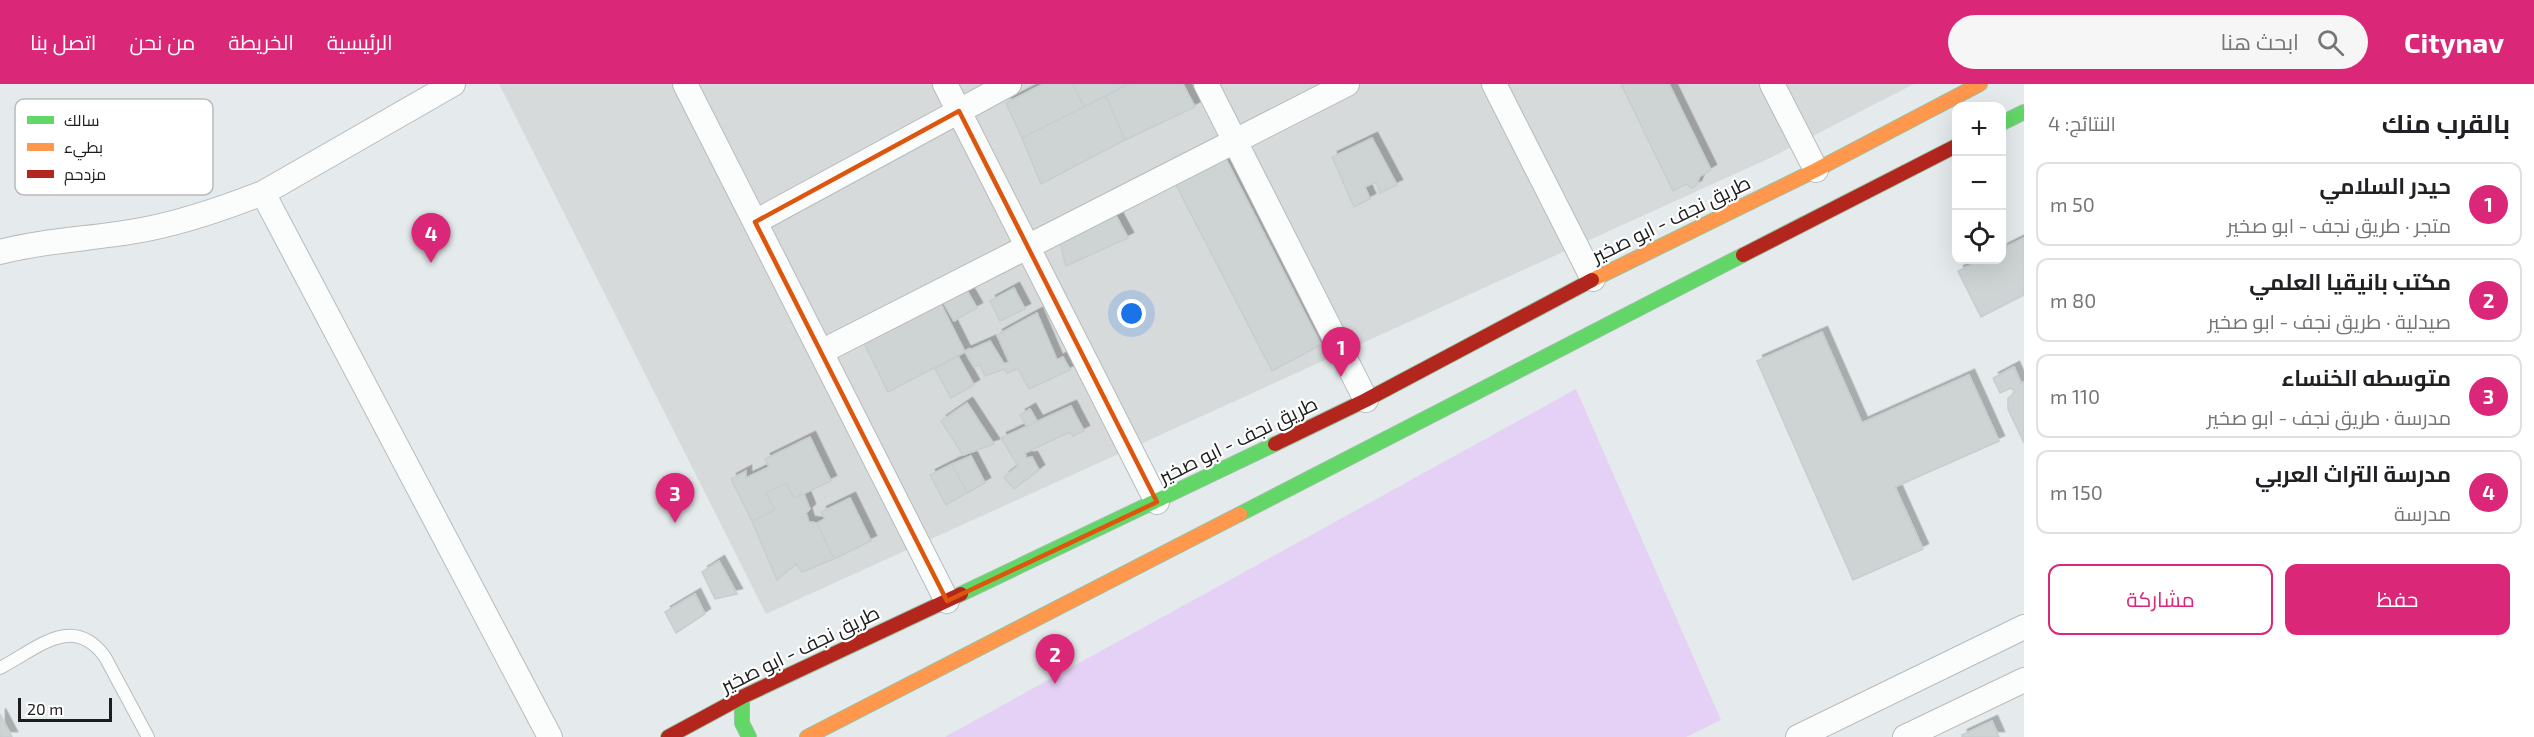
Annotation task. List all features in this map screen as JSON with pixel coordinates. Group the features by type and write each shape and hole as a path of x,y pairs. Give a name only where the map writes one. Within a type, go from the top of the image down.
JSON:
{"highway":[{"name":"طريق نجف - ابو صخير","path":"668,737 742,697 1366,400 1593,279 1816,170 1980,84"},
{"path":"2006,121 2024,112"},
{"path":"807,737 1952,149"},
{"path":"742,697 740,715 745,732 749,737"}],"street":[{"path":"0,252 40,243 138,231 230,206 263,193 453,84"},
{"path":"685,84 947,601"},
{"path":"945,84 1157,501"},
{"path":"755,222 1009,84"},
{"path":"1206,84 1366,400"},
{"path":"821,352 1347,84"},
{"path":"1494,84 1593,279"},
{"path":"1772,84 1816,170"},
{"path":"263,193 550,737"},
{"path":"1798,737 2024,627"},
{"path":"1921,734 2024,680"}],"lane":[{"path":"0,668 58,637 72,634 83,636 96,645 105,657 148,737"}],"highlighted area":[{"path":"959,111 1157,502 947,601 755,222"}],"shaded area":[{"path":"499,84 1914,84 1770,158 766,614"},
{"path":"1576,389 1721,720 1686,737 945,737"}],"building":[{"path":"1043,84 1073,84 1084,107 1022,138 1006,103"},
{"path":"1073,84 1128,84 1084,107"},
{"path":"1128,84 1183,84 1195,107 1125,140 1106,96"},
{"path":"1621,84 1669,84 1711,170 1700,176 1696,186 1691,188 1686,184 1673,191"},
{"path":"1106,96 1125,140 1041,184 1022,138"},
{"path":"1372,138 1397,185 1380,193 1376,182 1365,187 1370,199 1354,207 1332,157"},
{"path":"1225,157 1321,345 1272,371 1175,183"},
{"path":"1112,208 1128,238 1066,266 1058,236"},
{"path":"2024,238 2024,295 1981,317 1958,271 1973,264 2006,264 2006,247"},
{"path":"965,287 977,308 954,321 942,300"},
{"path":"1014,288 1025,309 1000,321 990,301"},
{"path":"940,302 965,352 888,392 863,341"},
{"path":"1037,313 1057,360 1063,357 1070,370 1029,389 1018,369 1007,373 1004,369 985,376 980,365 974,367 965,352 990,341 1004,364 1009,362 997,335"},
{"path":"1822,332 1862,423 1969,375 1999,441 1895,487 1923,549 1853,580 1757,361"},
{"path":"958,356 974,385 951,398 935,369"},
{"path":"2014,367 2021,383 2024,382 2024,443 2008,409 2008,398 2015,392 2011,388 2000,393 1993,378"},
{"path":"967,403 994,444 963,455 941,421"},
{"path":"1071,406 1084,431 1073,436 1070,432 1025,453 1026,458 1032,457 1039,470 1014,489 1004,477 1018,466 1001,438"},
{"path":"1030,409 1037,421 1027,427 1020,415"},
{"path":"810,437 831,481 794,498 786,483 766,493 775,510 752,521 731,479 746,471 746,478 769,467 765,459"},
{"path":"971,456 985,483 967,493 952,464"},
{"path":"952,464 967,493 946,505 930,475"},
{"path":"786,483 794,498 804,494 810,509 806,513 809,522 817,523 834,559 802,572 796,564 777,580 752,521 775,510 766,493"},
{"path":"850,498 871,541 834,559 817,523 825,519 821,512"},
{"path":"719,561 737,594 715,599 702,572"},
{"path":"695,594 705,614 676,633 665,612"},
{"path":"0,714 12,737 0,737"},
{"path":"1992,721 1999,737 1962,737 1962,735"}],"traffic: fast":[{"path":"2006,121 2024,112"},
{"path":"1240,514 1743,255"},
{"path":"961,594 1275,444"},
{"path":"742,697 742,723 749,737"}],"traffic: slow":[{"path":"1592,280 1816,170 1980,84"},
{"path":"807,737 1240,514"}],"traffic: jam":[{"path":"1743,255 1952,148"},
{"path":"1275,444 1366,400 1592,280"},
{"path":"668,737 742,697 961,594"}],"place":[{"name":"مدرسة التراث العربي","path":"431,263"},
{"name":"حيدر السلامي","path":"1341,377"},
{"name":"متوسطه الخنساء","path":"675,523"},
{"name":"مكتب بانيقيا العلمي","path":"1055,684"}]}
